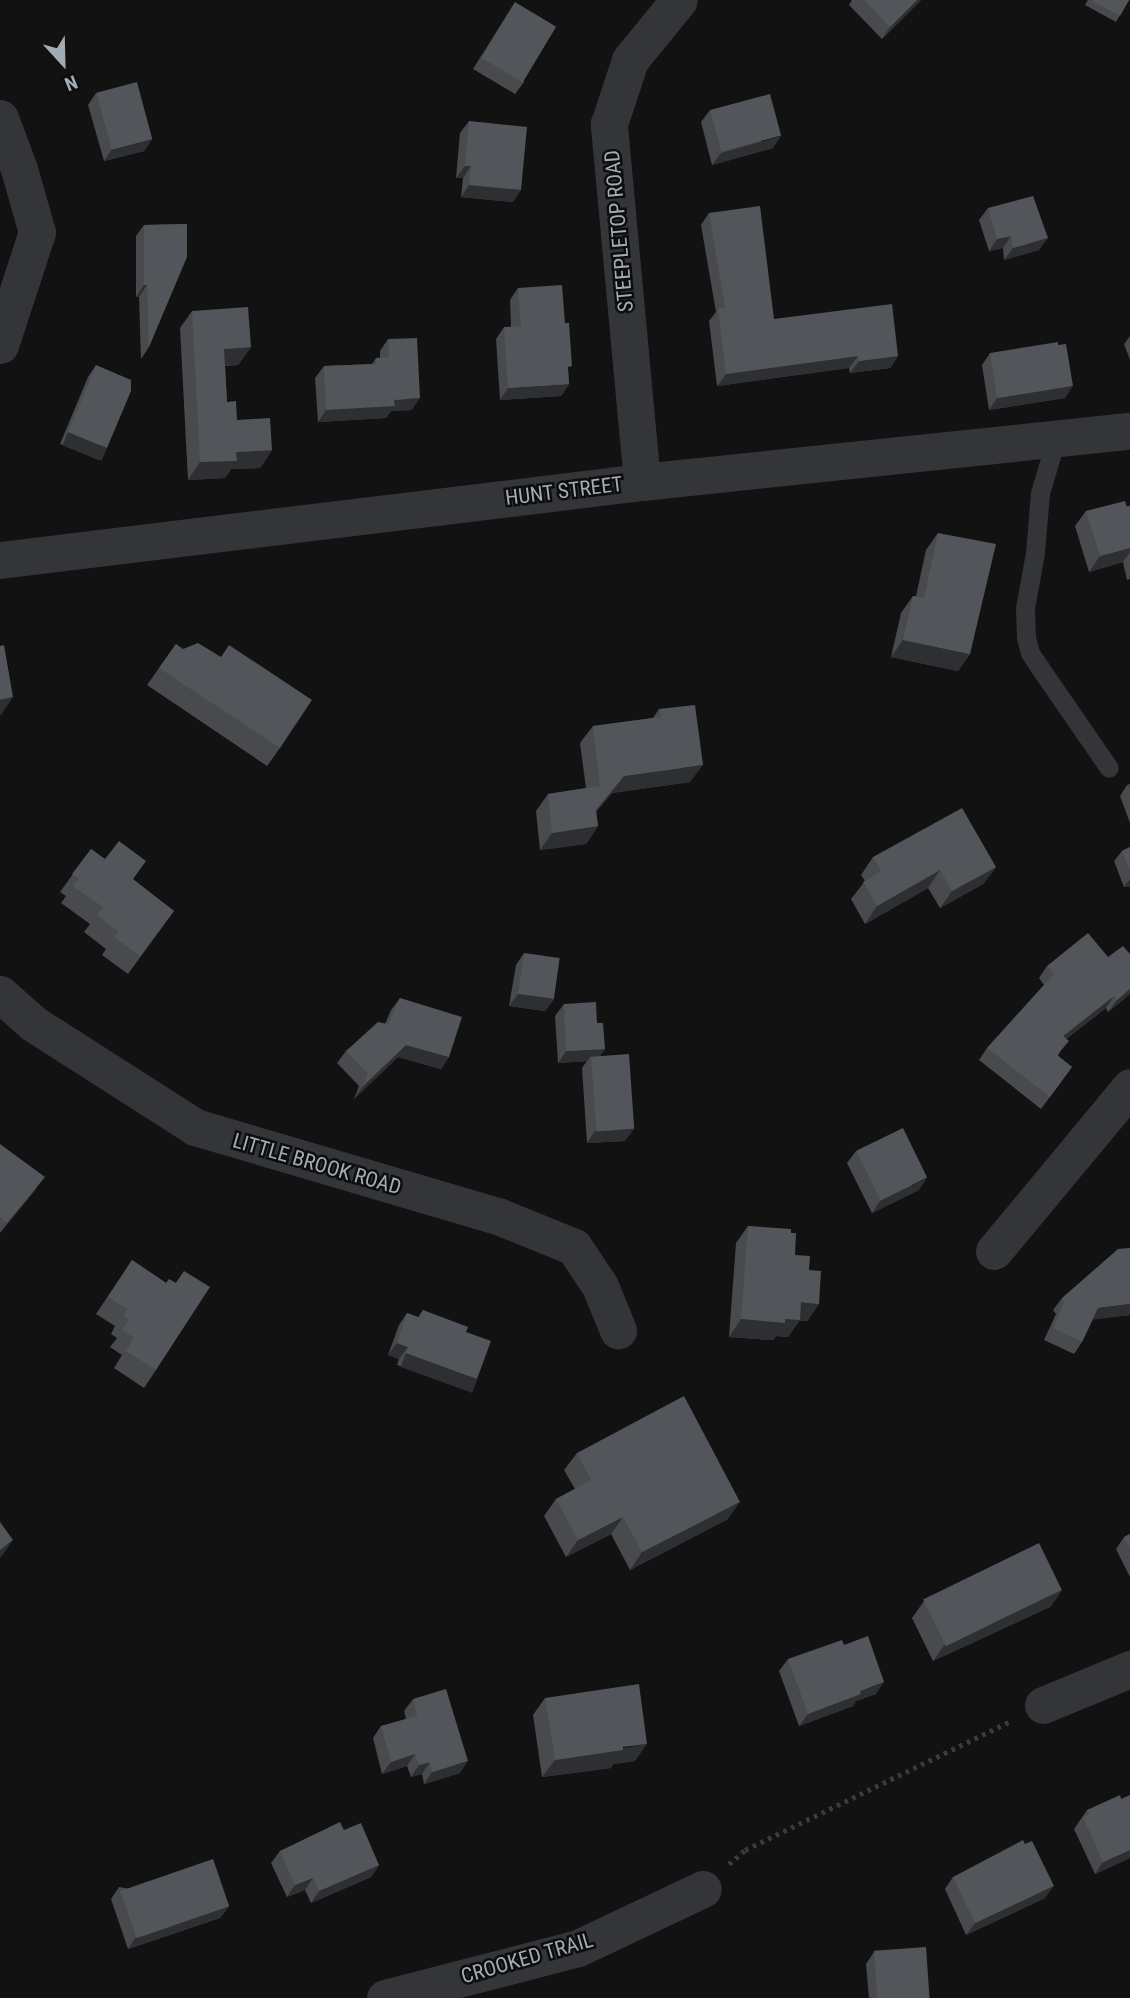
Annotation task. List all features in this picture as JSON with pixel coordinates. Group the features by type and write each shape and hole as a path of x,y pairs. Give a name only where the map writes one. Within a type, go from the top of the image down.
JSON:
{"street":[{"name":"STEEPLETOP ROAD","path":"642,482 610,124 630,60 679,0"},
{"path":"0,118 19,169 37,232 0,345"},
{"name":"HUNT STREET","path":"0,560 642,482 1130,431"},
{"name":"LITTLE BROOK ROAD","path":"0,994 34,1024 195,1128 498,1216 574,1247 600,1286 618,1330"},
{"path":"995,1251 1130,1087"},
{"path":"1043,1705 1130,1669"},
{"name":"CROOKED TRAIL","path":"385,1998 578,1948 703,1889"}],"lane":[{"path":"1056,439 1040,493 1035,553 1026,608 1026,637 1030,653 1109,768"}],"path":[{"path":"703,1889 745,1850 1043,1705"}],"building":[{"path":"864,0 917,0 890,27"},
{"path":"1091,0 1129,0 1120,16"},
{"path":"515,2 556,27 523,82 482,58"},
{"path":"137,82 152,139 112,150 96,93"},
{"path":"770,94 781,136 721,152 710,110"},
{"path":"469,121 527,127 521,190 469,185 471,166 465,166"},
{"path":"1033,196 1048,238 1013,248 1011,236 997,239 988,208"},
{"path":"760,206 774,319 892,304 898,356 859,361 858,356 726,374 718,309 725,308 709,213"},
{"path":"187,224 187,257 149,347 147,285 144,285 144,225"},
{"path":"562,285 565,323 569,323 572,366 568,367 569,384 508,388 504,327 521,326 518,288"},
{"path":"248,307 251,347 224,349 227,402 236,401 237,420 270,418 272,450 236,452 237,461 200,462 192,311"},
{"path":"417,338 420,398 394,400 395,406 326,410 324,366 376,364 376,358 389,357 388,339"},
{"path":"1058,342 1058,345 1066,344 1073,386 997,398 990,353"},
{"path":"96,365 131,380 131,391 107,448 68,432"},
{"path":"1125,501 1127,507 1130,506 1130,548 1100,556 1086,511"},
{"path":"938,533 996,544 970,654 903,640 913,596 924,598"},
{"path":"198,643 221,657 229,645 312,700 280,748 159,668 176,644 183,649"},
{"path":"4,645 13,697 0,700 0,646"},
{"path":"695,705 703,765 624,776 596,810 598,826 552,833 548,794 600,786 593,726 661,717 659,709"},
{"path":"962,808 996,867 952,891 940,870 877,906 863,882 881,871 873,857"},
{"path":"119,841 146,861 133,879 174,911 140,956 114,937 119,932 97,915 103,907 73,886 79,879 72,874 91,849 105,859"},
{"path":"1130,847 1130,871 1122,851"},
{"path":"1088,933 1108,957 1123,946 1130,954 1130,989 1117,1000 1114,996 1063,1036 1069,1041 1057,1055 1072,1067 1050,1097 987,1048 1054,974 1047,966"},
{"path":"524,953 560,958 554,999 518,994"},
{"path":"400,998 462,1017 449,1057 406,1045 362,1087 368,1074 346,1051 378,1022 388,1024"},
{"path":"596,1002 597,1023 603,1023 605,1049 566,1051 564,1004"},
{"path":"629,1054 634,1129 596,1131 591,1057"},
{"path":"903,1128 927,1177 880,1200 856,1151"},
{"path":"0,1144 45,1177 7,1223 0,1217"},
{"path":"748,1226 791,1229 791,1233 796,1233 795,1255 810,1256 809,1270 821,1271 819,1304 801,1302 800,1320 785,1319 785,1323 741,1319"},
{"path":"1130,1248 1130,1304 1098,1308 1082,1342 1053,1328 1064,1302 1062,1298 1118,1249"},
{"path":"132,1260 166,1283 169,1279 176,1283 184,1271 210,1287 156,1370 126,1351 134,1338 122,1330 129,1320 123,1316 127,1309 108,1297"},
{"path":"423,1310 468,1327 466,1332 491,1341 477,1379 406,1353 408,1347 397,1343 407,1313 420,1318"},
{"path":"684,1396 740,1502 642,1552 623,1517 578,1540 556,1499 591,1480 577,1453"},
{"path":"0,1522 13,1540 0,1550"},
{"path":"1130,1534 1130,1548 1124,1537"},
{"path":"1039,1543 1062,1590 946,1646 923,1600"},
{"path":"868,1636 884,1682 860,1691 861,1694 808,1714 788,1659 842,1640 844,1645"},
{"path":"639,1684 647,1744 555,1760 545,1698"},
{"path":"446,1689 468,1761 432,1772 430,1762 419,1765 415,1754 391,1762 381,1726 417,1716 413,1699"},
{"path":"1120,1795 1121,1799 1130,1795 1130,1850 1103,1862 1083,1817 1089,1814 1087,1810"},
{"path":"340,1822 344,1830 361,1823 379,1865 319,1891 313,1878 295,1885 280,1851"},
{"path":"1023,1840 1025,1844 1032,1841 1054,1886 975,1923 953,1877"},
{"path":"213,1859 229,1906 137,1938 120,1891"},
{"path":"926,1947 930,1998 877,1998 874,1951"}]}
